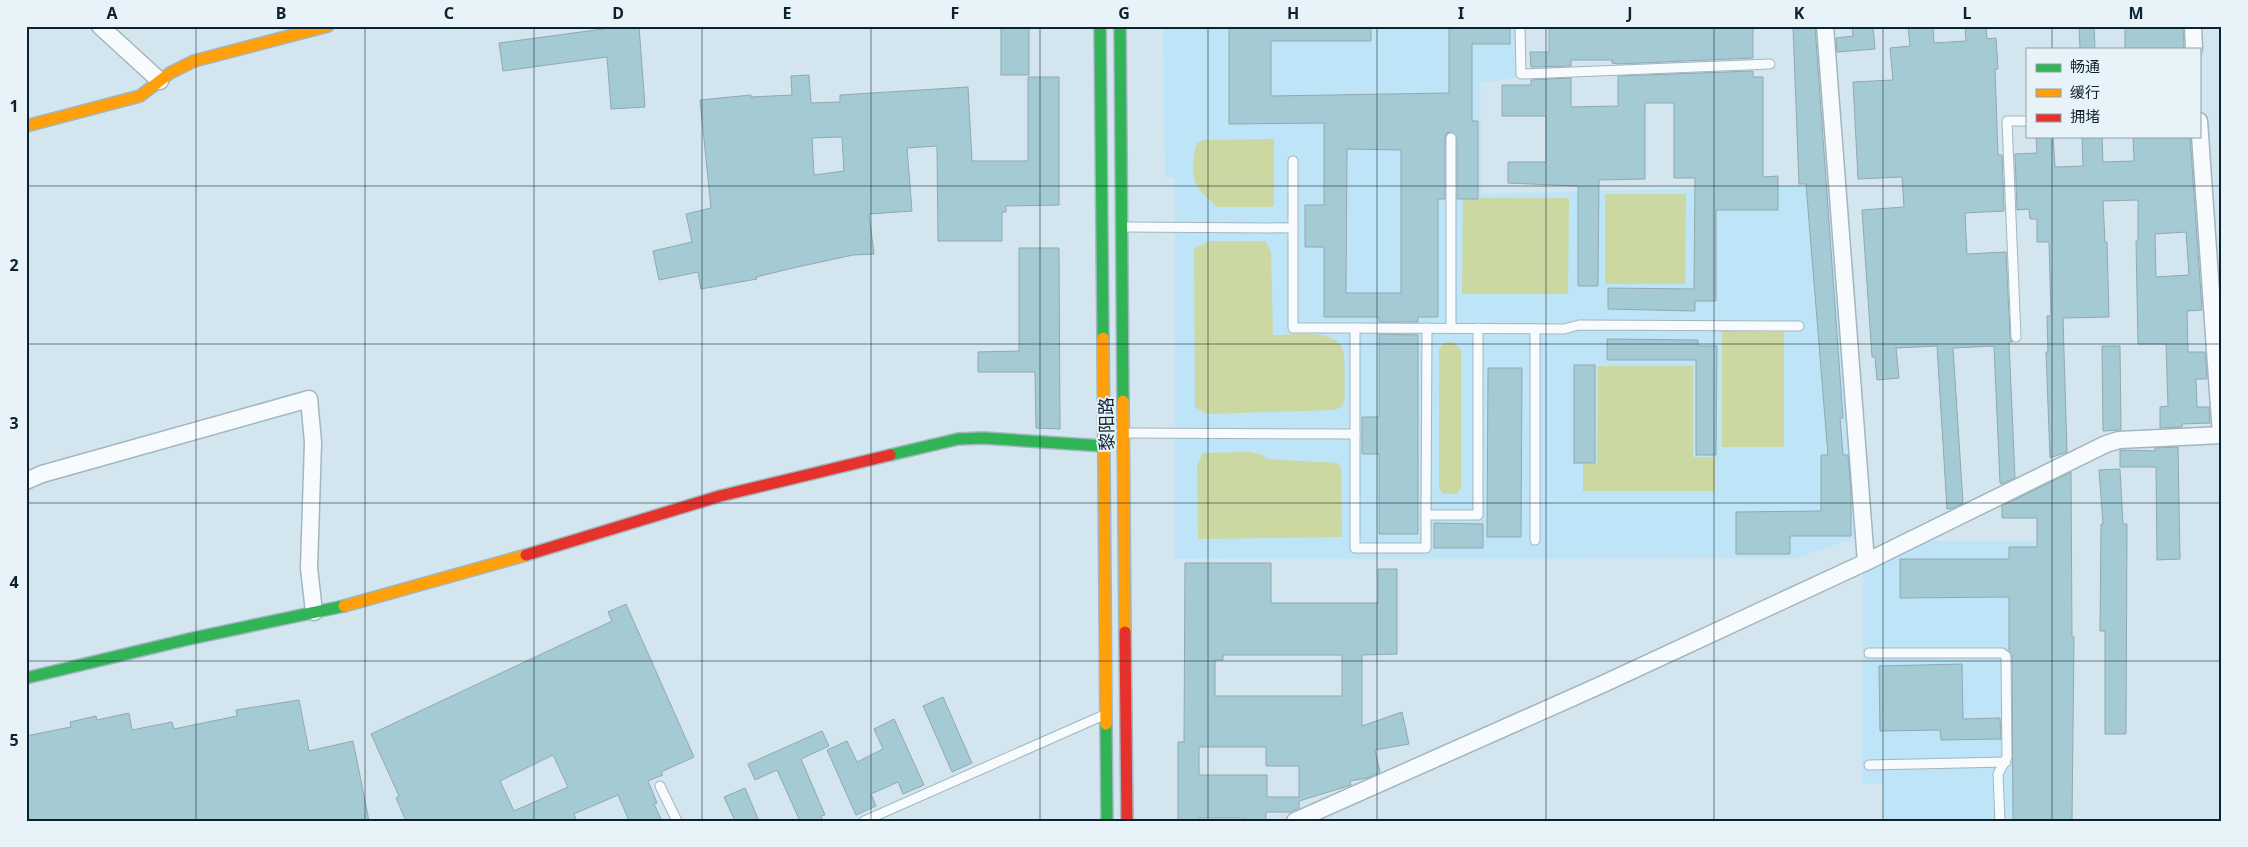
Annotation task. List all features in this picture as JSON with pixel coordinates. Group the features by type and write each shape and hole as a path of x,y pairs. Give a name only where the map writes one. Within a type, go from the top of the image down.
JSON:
{"main road":[{"path":"26,126 140,96 170,73 194,61 282,32 328,26"},
{"name":"黎阳路","path":"1100,26 1107,821"},
{"name":"黎阳路","path":"1120,26 1127,821"},
{"path":"26,678 189,639 363,602 552,548 720,496 958,439 983,438 1104,446"}],"street":[{"path":"100,26 160,82"},
{"path":"1825,26 1866,562"},
{"path":"2193,26 2194,48"},
{"path":"1295,821 1603,684 1866,562 2106,444 2120,440 2221,435 2200,135"},
{"path":"26,480 309,399 314,442 309,568 314,612"}],"lane":[{"path":"1520,26 1521,74 1770,64"},
{"path":"2016,337 2007,121 2026,121"},
{"path":"1450,328 1451,138"},
{"path":"1294,161 1293,328 1564,329 1579,325 1799,326"},
{"path":"1122,227 1293,228"},
{"path":"1356,328 1355,548 1426,548 1427,328"},
{"path":"1426,515 1478,515 1478,328"},
{"path":"1535,329 1535,540"},
{"path":"1124,434 1355,434"},
{"path":"1870,653 2002,653 2006,656 2007,757 1998,774 2000,821"},
{"path":"864,821 1106,714"},
{"path":"1870,765 2006,762"},
{"path":"660,786 676,821"}],"shaded area":[{"path":"1163,26 1515,26 1516,78 1480,83 1482,194 1828,185 1859,537 1795,558 1175,559 1175,178 1165,177"},
{"path":"1929,541 2054,541 2034,821 1882,821 1883,784 1862,784 1863,573"}],"green space":[{"path":"1274,139 1274,206 1217,207 1197,186 1193,165 1197,143 1204,140"},
{"path":"1605,194 1686,194 1685,284 1605,284"},
{"path":"1463,198 1569,198 1568,294 1462,294"},
{"path":"1209,241 1266,241 1271,253 1273,335 1315,334 1334,339 1341,345 1344,354 1345,401 1341,407 1335,410 1206,414 1195,407 1194,249"},
{"path":"1722,331 1784,332 1784,447 1722,447"},
{"path":"1444,343 1455,343 1461,350 1461,488 1457,494 1443,494 1439,488 1439,350"},
{"path":"1598,366 1693,366 1693,457 1715,457 1715,491 1583,491 1583,464 1597,464"},
{"path":"1249,452 1262,455 1267,459 1338,463 1341,467 1342,537 1198,539 1197,465 1203,453"}],"building":[{"path":"602,26 639,26 645,107 611,109 607,57 503,71 499,43 603,29"},
{"path":"1001,26 1029,26 1029,75 1001,75"},
{"path":"1229,26 1371,26 1371,41 1271,41 1271,96 1449,93 1449,26 1510,26 1510,44 1472,44 1472,121 1478,121 1478,199 1457,199 1457,138 1451,132 1447,133 1445,138 1445,199 1438,199 1438,317 1418,317 1418,322 1379,322 1379,317 1324,317 1324,247 1305,247 1305,205 1324,205 1324,123 1229,124","holes":["1347,149 1401,150 1401,293 1346,293"]},
{"path":"1549,26 1753,26 1753,58 1618,64 1612,63 1612,60 1571,60 1571,66 1531,67 1530,52 1549,52"},
{"path":"1793,26 1815,26 1843,418 1840,418 1843,455 1848,455 1851,492 1851,536 1790,536 1790,554 1736,554 1736,512 1821,511 1821,455 1828,455 1806,184 1799,184"},
{"path":"1852,26 1873,26 1875,49 1837,52 1836,38 1853,36"},
{"path":"1908,26 1933,26 1934,43 1966,41 1965,26 1986,26 1987,39 1996,38 1998,69 1995,69 1998,155 2002,155 2004,211 1965,213 1967,254 2006,252 2010,337 2012,342 2009,342 2015,478 2002,484 2000,483 1994,346 1953,348 1963,503 1947,509 1937,346 1896,348 1899,378 1877,380 1875,357 1872,357 1862,210 1904,207 1902,177 1858,179 1853,82 1893,80 1890,48 1910,46"},
{"path":"2079,26 2094,26 2095,48 2080,48"},
{"path":"2125,26 2183,26 2184,48 2125,48"},
{"path":"1753,71 1753,77 1763,77 1763,177 1778,176 1778,210 1716,210 1716,301 1695,301 1695,311 1608,309 1608,288 1694,289 1695,178 1674,178 1674,103 1646,103 1645,105 1645,179 1599,180 1598,286 1578,286 1578,186 1508,183 1508,162 1546,162 1546,116 1502,116 1502,85 1531,85 1531,80 1571,78 1571,107 1618,106 1618,76"},
{"path":"809,75 811,103 840,102 840,95 968,87 972,161 1028,161 1028,77 1059,77 1059,205 1006,206 1006,212 1002,212 1002,241 938,241 937,146 907,148 912,211 869,214 874,254 853,255 756,277 757,279 701,289 698,272 659,280 653,251 692,242 686,214 711,208 700,100 751,95 751,97 792,95 791,76","holes":["842,137 844,171 814,175 812,138"]},
{"path":"2036,138 2053,138 2055,167 2083,166 2082,138 2102,138 2103,162 2134,161 2133,138 2190,138 2202,310 2187,311 2188,352 2205,352 2207,379 2196,379 2197,407 2209,407 2210,423 2182,424 2182,427 2160,428 2160,407 2168,406 2166,344 2138,344 2136,241 2138,241 2138,200 2103,201 2105,242 2107,242 2109,317 2063,318 2067,452 2050,458 2046,352 2048,352 2047,316 2051,316 2049,242 2037,242 2037,219 2030,219 2029,209 2017,210 2015,154 2037,153","holes":["2186,232 2189,275 2156,277 2155,234"]},
{"path":"1019,248 1059,248 1060,429 1036,428 1035,372 978,372 978,352 1019,351"},
{"path":"1379,334 1418,335 1418,534 1379,534 1379,454 1362,454 1362,417 1379,417"},
{"path":"1607,339 1698,340 1698,346 1717,346 1716,455 1696,455 1696,360 1607,360"},
{"path":"2102,346 2120,346 2121,430 2103,431"},
{"path":"1574,365 1595,365 1595,463 1574,463"},
{"path":"1488,368 1522,368 1521,537 1487,537"},
{"path":"2178,447 2180,559 2157,560 2156,467 2120,467 2120,450 2155,451 2155,448"},
{"path":"2120,469 2123,524 2127,524 2126,734 2105,734 2105,631 2100,631 2101,524 2103,524 2099,470"},
{"path":"2071,472 2072,637 2074,637 2072,821 2013,821 2012,656 2009,651 2009,597 1900,598 1900,559 2009,559 2009,547 2037,547 2037,518 2002,518 2002,506"},
{"path":"1434,523 1483,524 1483,548 1434,548"},
{"path":"1185,563 1271,563 1271,603 1378,603 1378,569 1397,569 1397,654 1362,655 1362,726 1402,712 1409,744 1375,750 1380,772 1367,778 1350,781 1351,785 1299,801 1299,808 1290,812 1266,812 1266,821 1245,821 1245,818 1199,818 1199,821 1178,821 1178,742 1184,742","holes":["1223,655 1342,655 1342,696 1215,696 1215,660 1223,660","1199,747 1266,747 1266,766 1299,766 1299,797 1267,797 1267,775 1199,775"]},
{"path":"626,604 694,757 661,772 663,775 648,781 657,803 654,804 662,821 629,821 618,795 574,814 577,821 406,821 396,798 399,796 371,734 612,621 608,612","holes":["553,755 568,787 514,811 500,781"]},
{"path":"1962,664 1963,719 2000,718 2001,739 1941,740 1940,730 1880,731 1879,666"},
{"path":"943,697 972,763 952,772 923,706"},
{"path":"299,700 309,751 353,741 369,821 26,821 26,736 71,727 70,722 96,716 97,720 129,713 132,730 172,722 174,729 237,716 236,710"},
{"path":"894,719 924,785 903,794 898,782 871,794 876,806 856,815 827,750 847,741 857,762 883,749 874,729"},
{"path":"822,731 829,746 801,759 825,815 821,816 823,821 800,821 777,770 755,780 748,764"},
{"path":"745,788 759,821 735,821 724,797"}],"traffic: fast":[{"path":"1100,26 1103,338"},
{"path":"1120,26 1123,401"},
{"path":"890,455 958,439 983,438 1104,446"},
{"path":"26,678 189,639 344,606"},
{"path":"1106,724 1107,821"}],"traffic: slow":[{"path":"26,126 140,96 170,73 194,61 328,26"},
{"path":"1103,338 1106,724"},
{"path":"1123,401 1125,632"},
{"path":"344,606 526,555"}],"traffic: jam":[{"path":"526,555 720,496 890,455"},
{"path":"1125,632 1127,821"}]}
